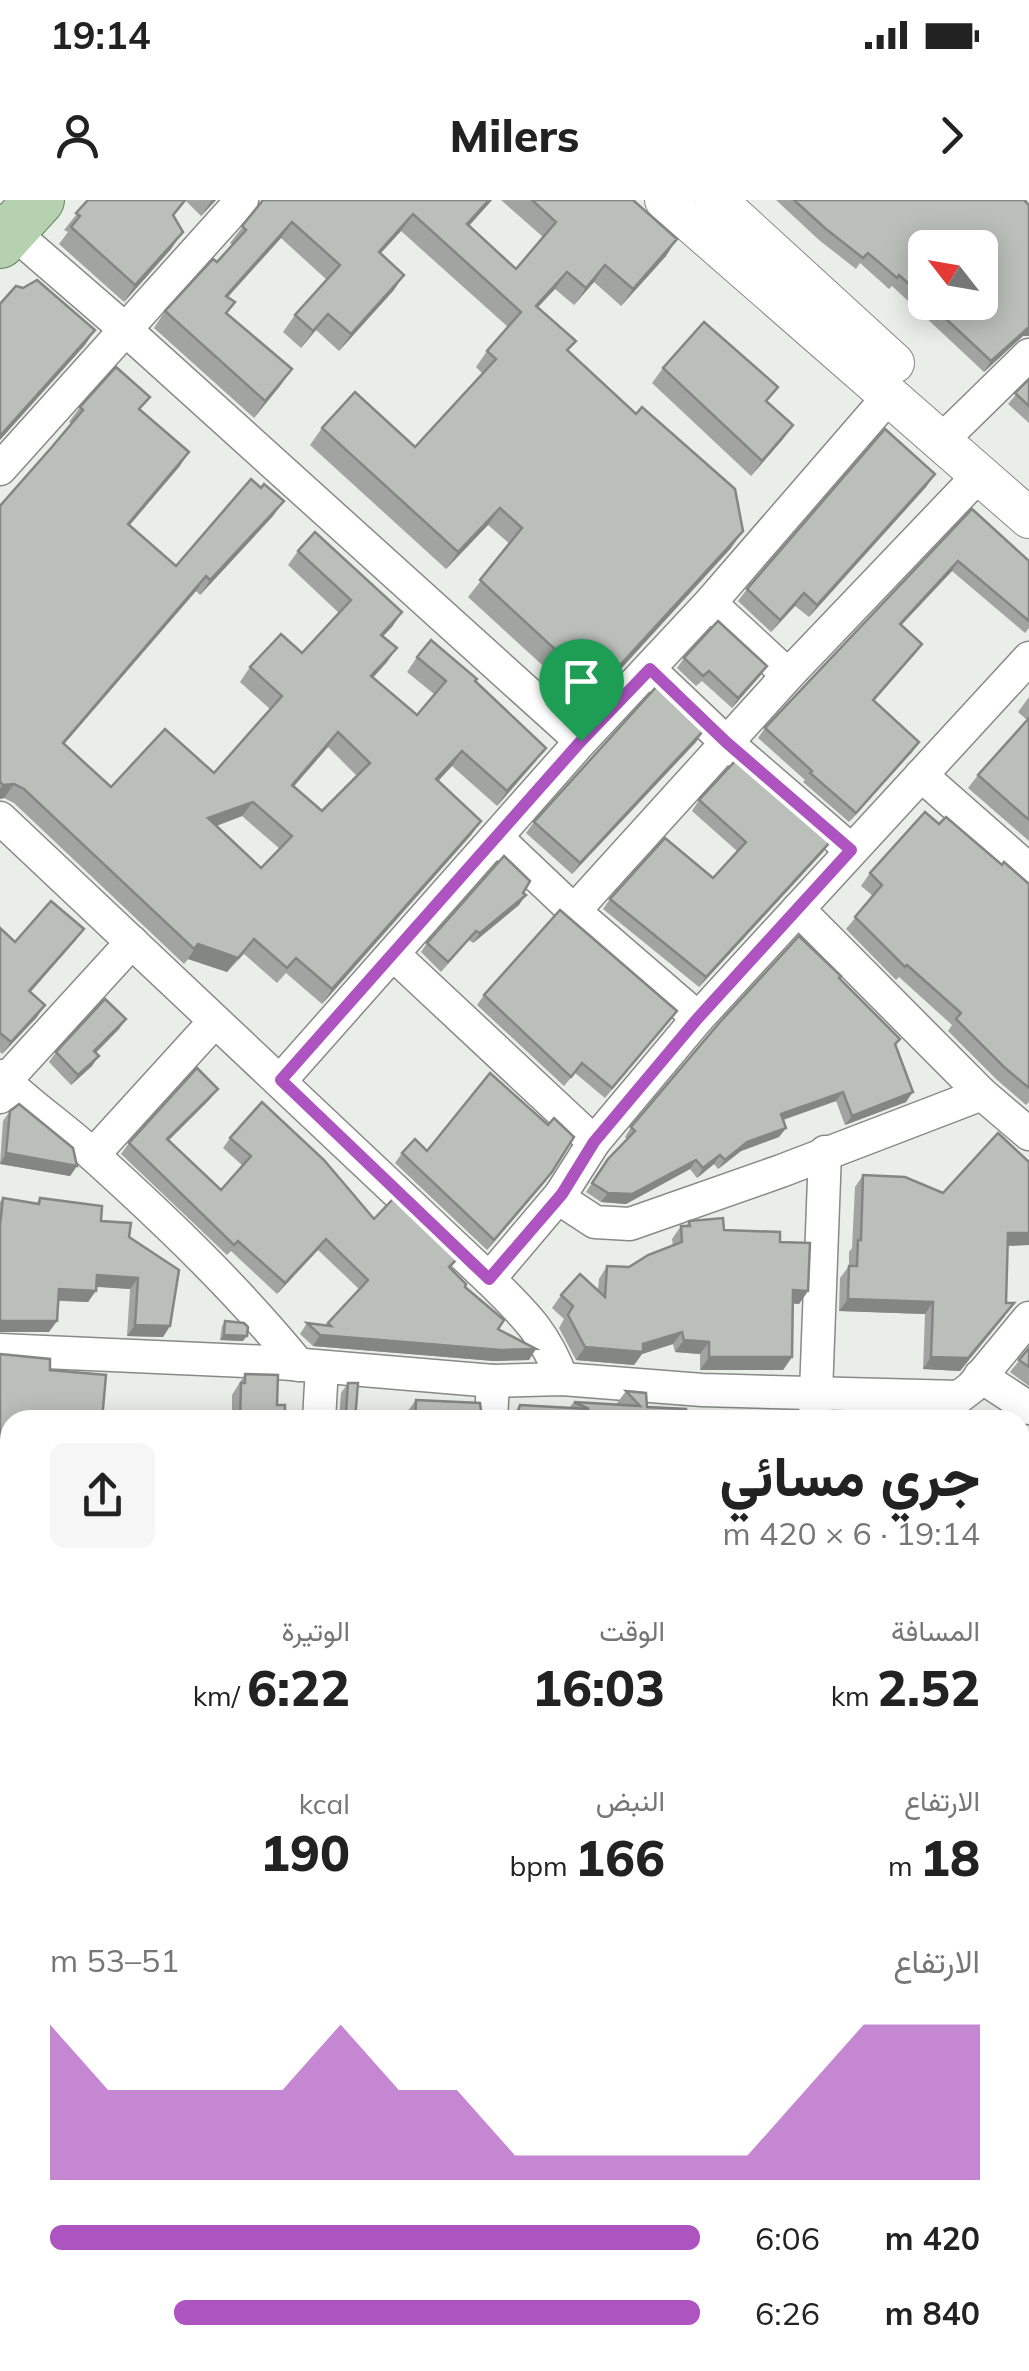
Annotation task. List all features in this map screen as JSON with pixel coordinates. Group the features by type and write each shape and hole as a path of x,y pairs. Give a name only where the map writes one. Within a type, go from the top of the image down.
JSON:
{"street":[{"path":"0,469 242,200"},
{"path":"665,200 890,395 1029,480"},
{"path":"716,200 950,433 980,474 1029,518"},
{"path":"9,217 126,330 581,741"},
{"path":"950,433 1029,355"},
{"path":"281,1080 581,741 710,603 890,395"},
{"path":"574,912 788,675 980,474"},
{"path":"710,603 788,675"},
{"path":"489,1279 562,1194 594,1142 698,1018 1029,658"},
{"path":"650,669 726,742 851,850"},
{"path":"921,775 1029,870"},
{"path":"0,818 489,1279 546,1340 562,1379"},
{"path":"497,838 574,912 698,1018"},
{"path":"798,909 982,1094 1029,1134"},
{"path":"132,942 2,1085 93,1155 310,1366 317,1410"},
{"path":"394,954 594,1142"},
{"path":"93,1155 215,1021"},
{"path":"562,1194 595,1222 630,1224 982,1094"},
{"path":"816,1407 826,1152"},
{"path":"0,1350 310,1366 493,1381 562,1379 702,1390 816,1407 959,1397 1029,1318"},
{"path":"980,1376 1017,1409"},
{"path":"492,1410 493,1381"}],"building":[{"path":"88,200 185,200 173,215 183,232 135,285 71,227 80,216 76,213"},
{"path":"263,200 489,200 467,224 516,269 556,222 532,200 633,200 677,239 633,289 605,265 586,288 567,272 536,306 576,341 567,350 636,414 642,407 735,489 743,531 598,689 480,580 522,528 500,508 458,552 322,428 355,392 415,447 496,359 487,351 521,312 413,214 379,252 404,275 351,334 328,314 313,331 295,315 340,265 292,222 226,296 235,302 226,313 292,369 265,401 165,311 246,230 242,226"},
{"path":"794,200 1024,200 1029,205 1029,327 991,361 947,320 998,320 998,230 908,230 908,283 868,253 863,258"},
{"path":"37,280 95,330 0,436 0,304 16,286 23,288"},
{"path":"704,322 778,387 766,401 793,425 762,461 663,368"},
{"path":"116,367 150,397 139,409 189,452 128,524 176,566 251,479 261,488 264,484 284,501 210,580 206,576 63,743 111,787 165,729 214,773 282,696 250,667 281,634 302,653 351,600 298,551 315,532 402,612 381,635 397,648 371,676 417,715 446,681 417,657 431,640 477,679 546,748 507,791 462,751 436,779 481,821 332,989 296,958 287,968 254,939 238,958 198,944 194,949 24,789 0,782 0,506 83,410 80,407","holes":["338,732 370,763 322,811 292,785","253,802 292,836 261,868 208,818"]},
{"path":"1029,379 1029,406 1015,393"},
{"path":"885,429 935,474 817,605 804,593 780,620 747,589"},
{"path":"972,509 1029,561 1029,621 958,561 900,624 922,644 873,700 919,742 856,813 765,728"},
{"path":"718,621 767,666 738,698 709,671 703,676 684,658"},
{"path":"657,686 704,730 580,863 534,822"},
{"path":"1029,718 1029,820 978,775"},
{"path":"736,760 830,842 706,977 610,899 665,838 713,878 746,842 699,800"},
{"path":"925,812 939,824 946,817 1029,884 1029,1088 956,1019 961,1013 905,967 855,917 882,885 870,873"},
{"path":"504,856 530,881 523,893 526,895 480,933 476,931 448,962 427,943"},
{"path":"51,901 84,929 29,991 45,1005 11,1042 0,1033 0,928 15,942"},
{"path":"560,910 677,1011 612,1088 582,1063 571,1077 484,995"},
{"path":"799,936 900,1039 895,1044 913,1092 852,1116 843,1092 781,1114 786,1128 747,1142 725,1160 720,1155 703,1168 696,1160 632,1194 608,1193 592,1183 635,1131 631,1127"},
{"path":"105,999 126,1019 94,1051 99,1056 78,1075 56,1052"},
{"path":"197,1068 218,1089 167,1139 221,1190 251,1156 230,1138 262,1102 324,1160 374,1219 393,1199 457,1259 449,1267 465,1287 504,1320 498,1329 536,1349 501,1350 320,1335 307,1323 331,1326 328,1323 368,1280 326,1239 285,1283 238,1241 234,1245 129,1143"},
{"path":"490,1073 548,1125 554,1118 574,1137 552,1172 494,1240 402,1153 415,1139 427,1151"},
{"path":"19,1104 73,1148 77,1166 6,1153 10,1111"},
{"path":"998,1133 1029,1162 1029,1233 1008,1233 1006,1303 1014,1303 968,1358 931,1357 933,1302 848,1299 849,1266 857,1266 861,1240 863,1175 905,1177 943,1193"},
{"path":"3,1198 39,1204 40,1198 102,1206 101,1221 131,1223 129,1237 179,1270 170,1326 135,1325 138,1278 97,1275 96,1291 59,1289 57,1321 0,1321"},
{"path":"723,1218 724,1230 780,1232 780,1242 810,1243 808,1291 793,1290 792,1357 709,1357 709,1342 684,1340 682,1332 643,1344 643,1352 585,1347 568,1315 573,1306 561,1295 580,1274 605,1297 607,1266 629,1267 682,1242 681,1226 690,1226 689,1221"},
{"path":"225,1321 244,1323 247,1336 224,1335"},
{"path":"1029,1348 1029,1367 1019,1360"},
{"path":"0,1354 50,1359 50,1370 106,1375 103,1410 0,1410"},
{"path":"245,1374 278,1375 277,1405 285,1405 285,1410 240,1410 241,1383 245,1383"},
{"path":"348,1383 358,1383 356,1410 346,1410"},
{"path":"626,1391 646,1393 647,1407 686,1410 518,1410 520,1405 589,1409 574,1402 640,1406"},
{"path":"416,1400 480,1403 481,1410 416,1410"}],"route":[{"path":"650,669 726,742 851,850 698,1018 594,1142 562,1194 489,1279 281,1080 581,741 650,669"}]}
